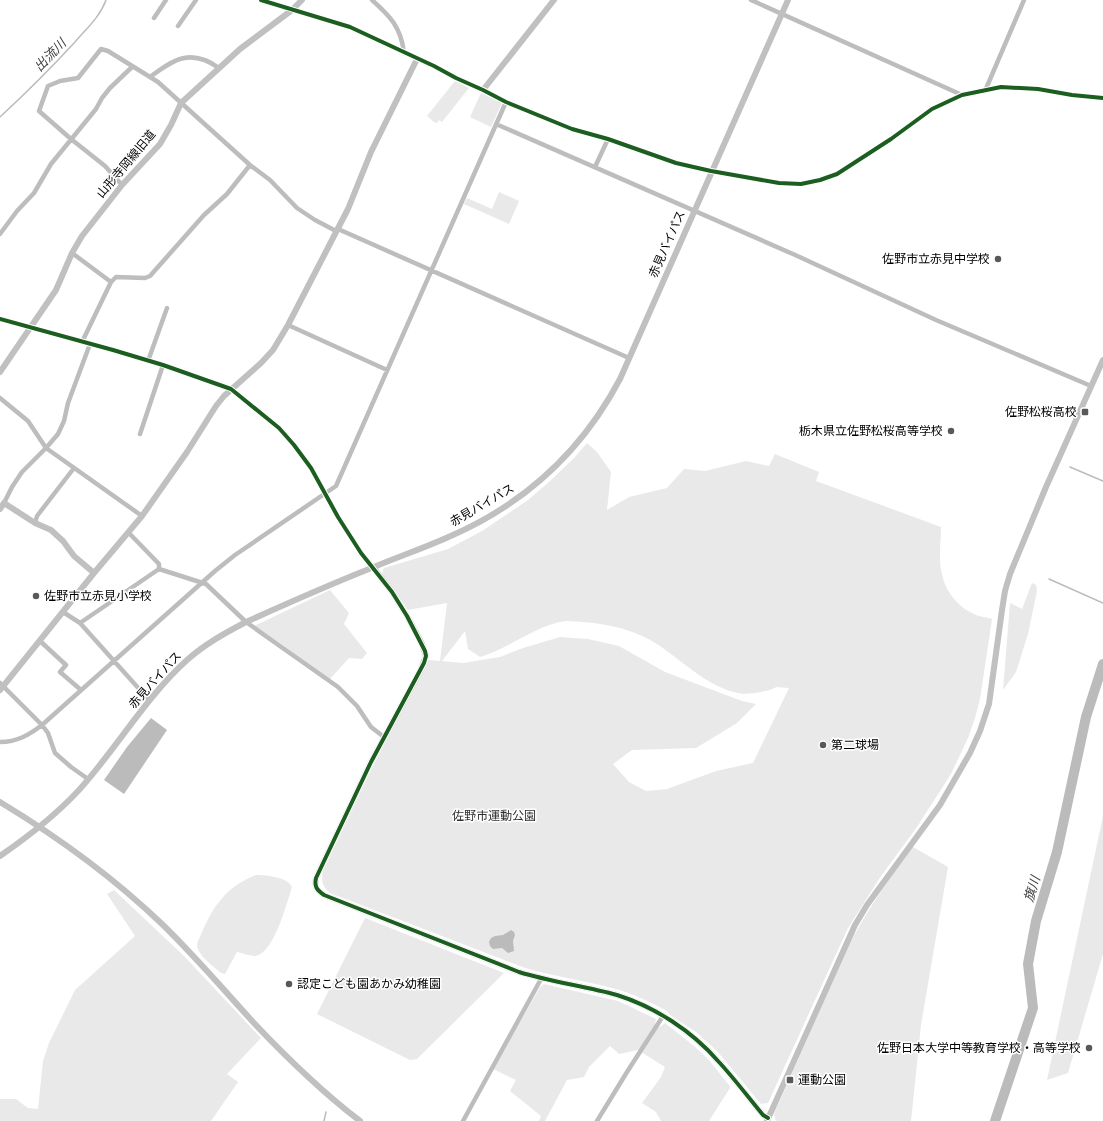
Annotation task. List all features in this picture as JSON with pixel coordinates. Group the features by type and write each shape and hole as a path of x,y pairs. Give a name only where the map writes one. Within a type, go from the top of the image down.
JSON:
{"street":[{"path":"154,18 166,0"},
{"path":"178,26 196,0"},
{"path":"261,0 350,27 506,102 572,129 608,139 676,164 791,184 801,184 827,178 848,168 932,109 962,94 1001,87 1016,87 1103,98"},
{"name":"山形寺岡線旧道","path":"0,372 56,290 72,253 82,236 122,185 160,144 171,126 181,103 240,49 292,10 302,0"},
{"path":"372,0 393,20 402,39 404,53"},
{"path":"483,90 554,0"},
{"path":"751,0 962,94"},
{"name":"赤見バイパス","path":"0,856 41,827 69,800 149,700 188,659 211,642 246,622 474,525 507,506 556,467 581,439 612,394 788,0"},
{"path":"985,91 1024,0"},
{"path":"122,185 105,166 39,111 48,86 60,81 78,78 101,49 108,51 158,82 250,165 270,180 297,208 315,220 432,270 629,358"},
{"path":"150,77 168,64 190,57 213,64 219,68"},
{"path":"88,778 71,766 56,752 48,733 42,725 1,686 40,641 142,516 196,439 216,406 231,389 261,363 273,350 288,325 348,209 371,152 418,59"},
{"path":"0,234 17,211 34,193 51,164 96,109 102,98 110,88 132,67"},
{"path":"0,742 18,740 26,737 42,725 201,583 235,555 336,486 506,102"},
{"path":"496,124 792,254 936,320 1091,386"},
{"path":"595,167 608,139"},
{"path":"82,342 111,282 116,278 145,278 150,276 204,215 227,194 250,165"},
{"path":"72,253 111,282"},
{"path":"148,361 167,308"},
{"path":"0,319 163,365 231,389 279,428 306,462 361,553 392,592 407,616 422,644 426,656 384,737 316,878 315,884 317,890 324,895 519,972 541,979 614,994 642,1005 663,1016 686,1031 718,1060 767,1120 855,925 871,900 940,805 970,753 980,731 989,704 1005,591 1010,574 1046,487 1103,360"},
{"path":"288,325 387,370"},
{"path":"0,509 12,486 22,472 58,434 64,422 68,403 90,344"},
{"path":"140,434 163,365"},
{"path":"0,398 28,422 46,448 142,516"},
{"path":"35,523 37,516 74,468"},
{"path":"4,503 35,523 50,530 59,537 74,556 94,573"},
{"path":"128,532 159,564 159,569"},
{"path":"159,569 206,584 246,622 338,687 357,706 371,727 384,737"},
{"path":"80,623 159,569"},
{"path":"63,612 80,623 149,700"},
{"path":"40,641 66,664 60,672 81,690"},
{"path":"0,802 41,827 86,859 143,906 189,951 285,1055 319,1088 360,1121"},
{"path":"462,1121 541,979"},
{"path":"597,1121 663,1016"}],"green space":[{"path":"455,81 469,88 442,122 439,120 437,123 434,122 427,116"},
{"path":"481,93 502,103 491,127 470,117"},
{"path":"499,192 519,201 509,224 464,204 467,198 492,209"},
{"name":"佐野市運動公園","path":"587,443 597,452 611,472 607,510 629,497 667,488 684,469 705,471 746,461 769,466 775,454 819,472 816,481 941,527 941,568 949,592 958,603 968,611 978,616 992,619 980,699 968,738 951,774 917,827 881,876 848,928 768,1103 761,1104 717,1051 696,1032 656,1005 619,990 525,968 330,893 325,888 323,883 323,871 373,766 428,660 440,661 447,603 408,610 382,574 384,568 448,549 482,531 528,500 574,458","holes":["566,621 621,628 642,636 652,641 693,671 726,690 741,694 748,694 766,691 777,687 789,688 753,763 716,771 667,789 646,791 629,782 613,764 632,750 696,748 737,723 756,704 742,701 665,672 619,646 588,639 560,637 523,648 500,657 463,663 442,661 465,631 468,649 480,657 502,648 543,627"]},
{"path":"1032,583 1036,585 1037,591 1028,634 1016,672 1003,690 1010,603 1022,609"},
{"path":"330,590 349,613 344,624 367,653 362,659 349,658 329,680 283,645 254,626"},
{"path":"1103,816 1103,954 1068,1073 1047,1080"},
{"path":"913,847 948,867 921,1025 911,1121 777,1121 774,1114 848,947 878,896"},
{"path":"256,875 276,877 290,884 292,887 283,915 274,937 262,953 255,956 237,952 225,974 221,973 202,956 197,944 212,912 219,902 234,887 244,880"},
{"path":"114,890 184,956 261,1038 227,1074 238,1082 211,1121 0,1121 0,1099 16,1099 28,1108 38,1109 43,1061 49,1043 75,990 135,936 107,894"},
{"path":"365,918 504,973 417,1059 410,1060 317,1014"},
{"path":"544,984 618,1001 656,1019 655,1024 660,1027 665,1023 694,1046 708,1059 730,1088 709,1121 661,1121 656,1112 642,1103 661,1077 665,1067 638,1050 619,1054 610,1046 589,1067 584,1077 567,1080 545,1121 539,1121 541,1116 510,1091 516,1080 493,1069 540,987"}],"shaded area":[{"path":"151,718 167,730 124,794 104,780 127,747"},
{"path":"511,930 515,935 513,941 514,951 508,953 502,948 493,949 490,946 489,942 491,938 503,935"}],"waterway":[{"name":"出流川","path":"0,117 75,42 96,17 106,0"},
{"path":"1070,467 1103,481"},
{"path":"1049,579 1103,603"},
{"name":"旗川","path":"995,1121 1033,1008 1028,964 1036,921 1057,852 1086,717 1103,664"},
{"path":"324,1121 326,1112"}],"cycle path":[{"path":"261,0 350,27 434,66 506,102 572,129 608,139 676,163 779,183 801,184 820,180 837,174 891,139 932,109 962,95 1001,87 1038,89 1072,95 1103,98"},
{"path":"0,319 163,365 231,389 279,428 294,445 311,468 338,517 361,553 392,592 407,616 425,651 426,656 424,663 371,762 316,878 315,884 318,890 324,895 519,972 543,979 617,995 659,1013 685,1030 708,1050 724,1067 763,1115 768,1118"}],"place":[{"name":"佐野市立赤見中学校","path":"998,259"},
{"name":"佐野松桜高校","path":"1085,412"},
{"name":"栃木県立佐野松桜高等学校","path":"951,431"},
{"name":"佐野市立赤見小学校","path":"36,596"},
{"name":"第二球場","path":"823,745"},
{"name":"認定こども園あかみ幼稚園","path":"289,984"},
{"name":"佐野日本大学中等教育学校・高等学校","path":"1089,1048"},
{"name":"運動公園","path":"790,1080"}]}
